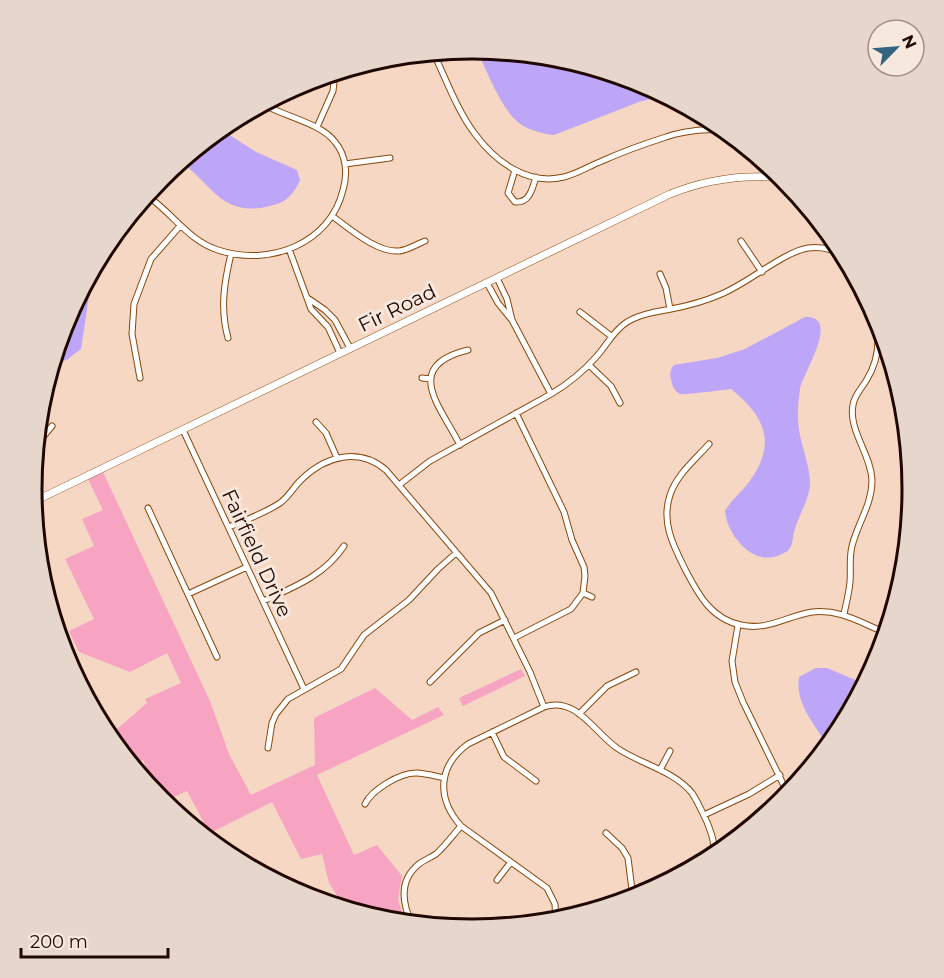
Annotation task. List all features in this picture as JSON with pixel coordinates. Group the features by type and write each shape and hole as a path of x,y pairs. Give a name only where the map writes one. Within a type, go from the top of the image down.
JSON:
{"street":[{"path":"437,61 474,132 497,158 515,170 536,177 553,179 566,177 613,156 675,134 710,130"},
{"path":"316,127 333,91 334,82"},
{"path":"153,200 199,241 231,254 261,255 290,249 313,236 332,216 345,186 345,164 341,150 334,140 316,127 272,109"},
{"path":"345,164 390,158"},
{"path":"515,170 508,193 515,202 527,199 536,177"},
{"name":"Fir Road","path":"42,498 670,194 688,187 727,178 768,178"},
{"path":"332,216 375,245 388,250 403,250 425,241"},
{"path":"140,378 132,334 134,304 151,259 180,226"},
{"path":"741,241 762,272"},
{"path":"399,485 423,465 551,394 589,365 611,336 636,318 721,295 794,252 807,248 830,250"},
{"path":"290,249 311,309 328,327 340,353"},
{"path":"228,338 222,301 231,254"},
{"path":"660,274 666,288 670,309"},
{"path":"496,278 507,299 512,320 526,350 551,394"},
{"path":"487,283 504,313 512,320"},
{"path":"308,298 335,320 350,348"},
{"path":"580,312 611,336"},
{"path":"844,614 850,588 852,545 868,506 872,486 871,468 853,421 852,406 871,372 878,347"},
{"path":"460,445 445,416 434,401 430,389 433,370 442,359 468,350"},
{"path":"589,365 610,386 620,403"},
{"path":"422,378 431,379"},
{"path":"513,638 564,614 576,604 583,594 585,584 584,567 572,540 567,518 516,413"},
{"path":"316,422 326,433 337,458"},
{"path":"46,433 52,426"},
{"name":"Fairfield Drive","path":"183,430 304,689"},
{"path":"709,444 677,480 670,496 667,513 668,531 704,602 717,614 738,625 762,627 810,613 844,614 878,629"},
{"path":"229,527 281,502 301,479 337,458 352,455 380,464 491,593 544,707"},
{"path":"872,486 880,486"},
{"path":"148,508 217,657"},
{"path":"263,601 313,578 330,564 344,546"},
{"path":"268,748 276,714 288,699 341,669 358,641 409,600 456,553"},
{"path":"188,594 247,567"},
{"path":"583,594 592,597"},
{"path":"430,682 479,633 505,620"},
{"path":"738,625 732,661 735,682 742,702 784,785"},
{"path":"579,714 602,690 636,672"},
{"path":"555,911 555,904 547,888 461,826 447,806 444,791 444,778 449,764 460,750 544,707 564,706 579,714 618,749 660,770 687,788 704,815 714,845"},
{"path":"492,732 504,757 536,782"},
{"path":"660,770 670,751"},
{"path":"364,804 372,792 408,774 419,773 444,778"},
{"path":"704,815 749,794 780,775"},
{"path":"408,914 403,899 408,877 420,864 440,850 461,826"},
{"path":"606,833 622,848 628,858 632,888"},
{"path":"497,880 511,862"}],"shaded area":[{"path":"481,59 556,67 610,82 652,99 554,135 531,130 519,123 500,99"},
{"path":"228,134 256,152 297,170 300,180 292,194 276,205 240,207 219,197 187,167"},
{"path":"91,290 81,349 62,362 75,324"},
{"path":"805,317 815,319 820,325 817,347 802,382 798,405 799,430 809,470 810,484 790,548 777,556 767,558 758,556 742,546 730,529 725,511 749,482 763,455 764,432 759,421 753,410 731,389 680,394 673,386 671,371 674,365 717,358 745,349"},
{"path":"103,472 210,701 229,754 251,795 315,765 314,718 375,688 412,720 438,707 444,715 317,775 354,855 377,845 402,876 398,899 402,913 338,897 329,883 322,854 301,859 272,802 212,832 201,823 203,821 187,791 173,798 149,773 143,760 139,761 116,730 147,703 145,699 181,683 167,653 130,672 79,652 69,631 94,619 65,559 94,546 82,519 103,510 88,479"},
{"path":"816,668 827,668 857,681 822,738 803,705 799,677"},
{"path":"521,669 525,676 463,706 459,698"}]}
